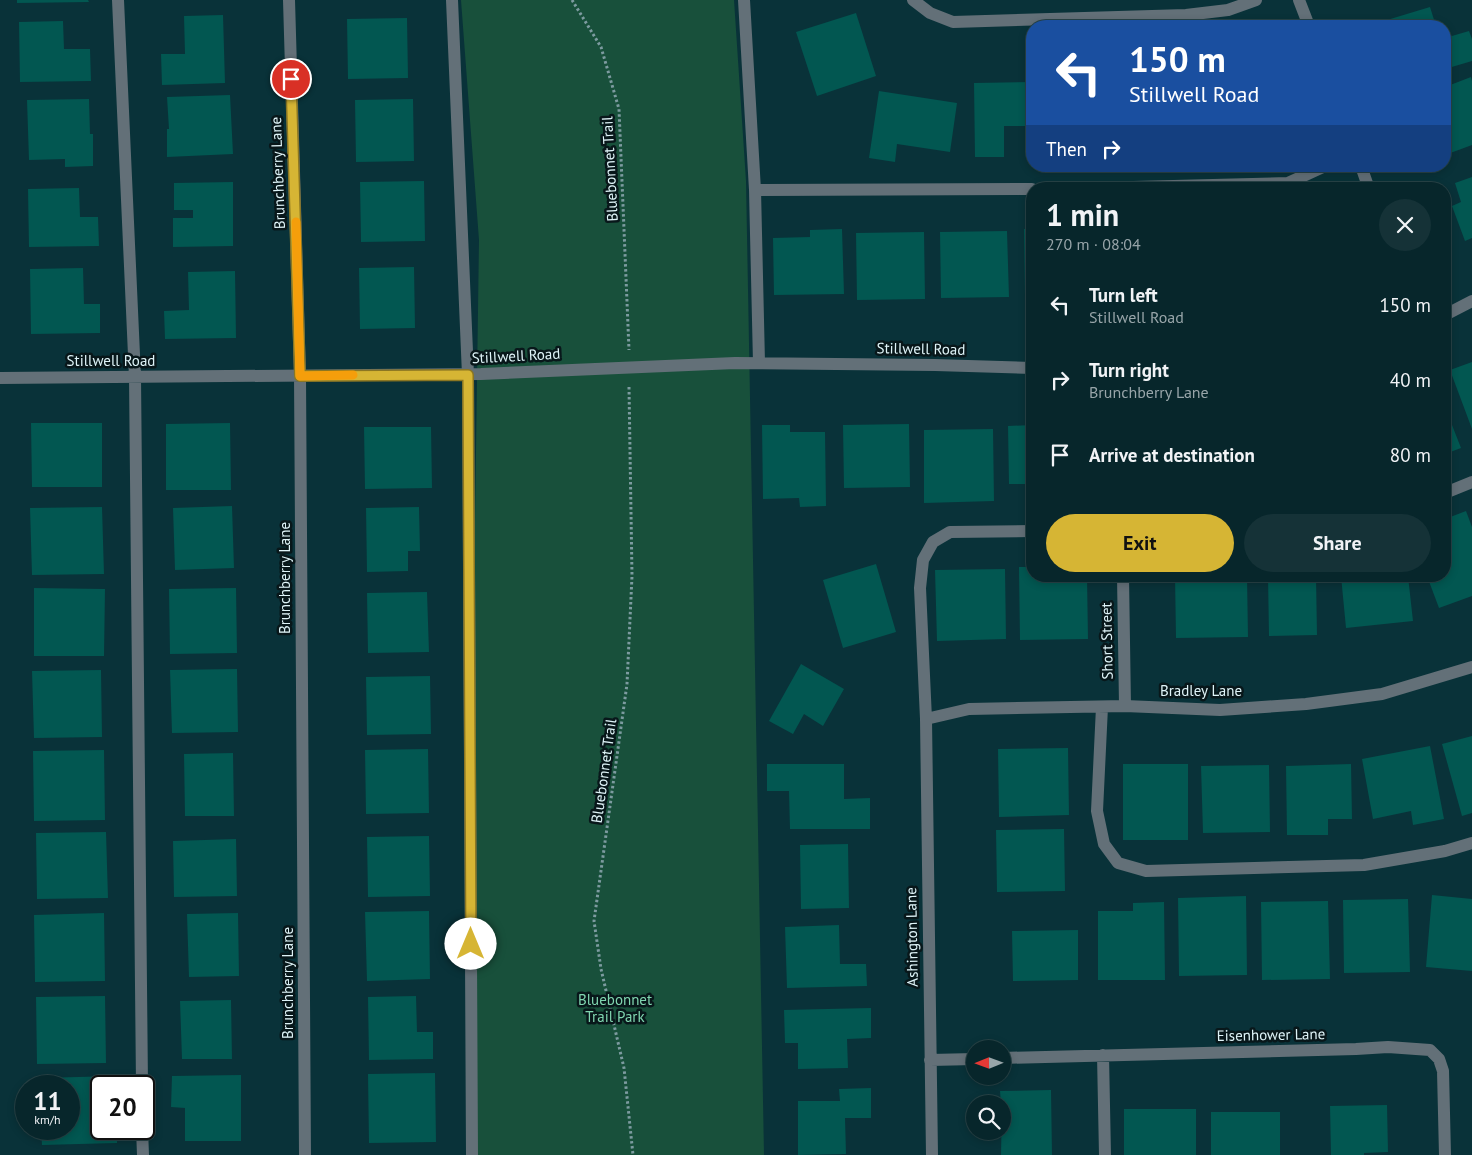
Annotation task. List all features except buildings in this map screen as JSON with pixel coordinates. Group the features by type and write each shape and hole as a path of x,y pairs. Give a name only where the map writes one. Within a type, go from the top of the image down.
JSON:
{"street":[{"path":"118,0 135,377 142,1075"},
{"name":"Brunchberry Lane","path":"289,0 300,376 305,1155"},
{"path":"452,0 468,375 472,1155"},
{"path":"744,0 755,190 759,363"},
{"path":"913,0 930,13 953,22 1186,15 1228,10 1256,0"},
{"path":"1299,0 1307,20"},
{"path":"1290,182 1311,172"},
{"path":"755,190 1026,189"},
{"path":"1451,312 1472,301"},
{"name":"Stillwell Road","path":"0,378 468,375 759,363 1026,368"},
{"path":"1451,491 1472,482"},
{"name":"Ashington Lane","path":"932,1155 926,719 921,645 920,588 923,560 933,542 950,532 1026,532"},
{"name":"Short Street","path":"1123,582 1124,706"},
{"name":"Bradley Lane","path":"926,719 969,709 1124,706 1220,710 1306,704 1382,694 1472,667"},
{"path":"1102,707 1097,811 1104,844 1118,863 1146,871 1364,865 1445,851 1472,843"},
{"name":"Eisenhower Lane","path":"1011,1058 1388,1047 1430,1050 1439,1059 1443,1070 1445,1155"},
{"path":"1103,1056 1106,1155"},
{"path":"930,1060 966,1059"},
{"path":"142,1140 143,1155"}],"path":[{"name":"Bluebonnet Trail","path":"572,0 601,47 618,109 629,347"},
{"name":"Bluebonnet Trail","path":"629,386 632,576 627,684 594,921 600,969 624,1068 633,1155"}],"green space":[{"name":"Bluebonnet Trail Park","path":"461,0 734,0 746,181 764,1155 466,1155 479,240"}],"slow traffic":[{"path":"296,222 300,376 353,375"}],"route":[{"path":"291,79 300,376 468,375 471,944"}]}
